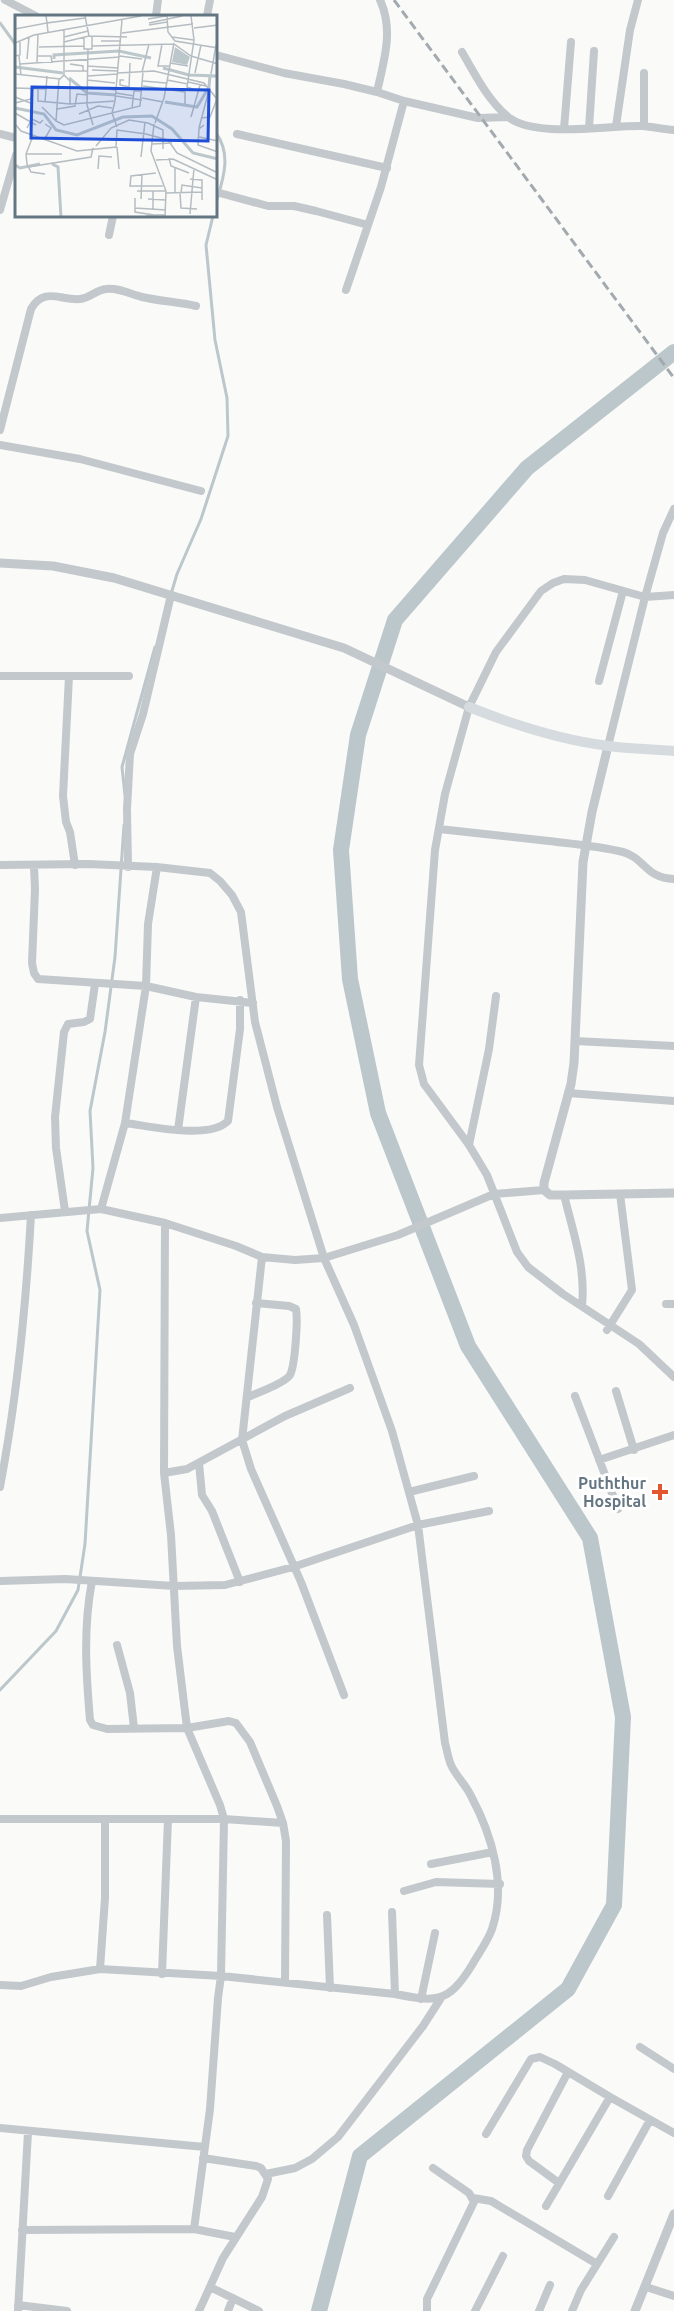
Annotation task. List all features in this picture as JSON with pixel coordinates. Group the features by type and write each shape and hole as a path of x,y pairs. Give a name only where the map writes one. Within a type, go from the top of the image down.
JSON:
{"main road":[{"path":"469,707 552,735 608,746 674,751"}],"street":[{"path":"5,0 34,15"},
{"path":"156,15 158,0"},
{"path":"207,15 210,0"},
{"path":"377,92 387,46 388,29 388,21 380,0"},
{"path":"616,126 630,30 638,0"},
{"path":"564,129 571,42"},
{"path":"590,128 594,51"},
{"path":"462,52 487,94 508,117 520,125 564,129 644,126 674,130"},
{"path":"218,56 478,118 508,117"},
{"path":"644,74 644,126"},
{"path":"346,290 387,168 404,101"},
{"path":"0,134 15,138"},
{"path":"237,134 387,168"},
{"path":"0,210 15,158"},
{"path":"218,193 268,206 305,208 368,225"},
{"path":"109,236 113,218"},
{"path":"0,430 17,359 31,309 35,303 45,297 58,295 79,299 111,288 143,297 196,306"},
{"path":"0,445 80,459 201,491"},
{"path":"544,1190 568,1092 575,1041 581,888 586,846 645,597 663,533 674,509"},
{"path":"0,563 53,566 114,578 344,648 469,707"},
{"path":"674,595 645,597 585,580 564,579 541,591 496,652 469,707 445,794 435,850 419,1065 424,1084 470,1144 487,1175 517,1252 528,1267 609,1327 639,1344 674,1377"},
{"path":"599,681 623,591"},
{"path":"130,867 127,809 130,754 176,597"},
{"path":"0,676 129,676"},
{"path":"69,676 63,796 75,865"},
{"path":"439,829 625,852 651,874 662,879 674,879"},
{"path":"0,865 109,865 210,873 220,880 232,895 241,912 255,1022 277,1107 324,1258 358,1335 392,1431 418,1525 445,1743 450,1764 471,1796 490,1841 500,1884 492,1929 471,1967 452,1990 441,1998 423,2026 338,2137 312,2159 295,2168 266,2174"},
{"path":"34,866 32,963 38,979 146,986 196,997 253,1003"},
{"path":"98,1209 125,1123 146,986 148,924 157,867"},
{"path":"69,1211 56,1148 55,1117 64,1032 68,1024 84,1022 90,1018 98,984"},
{"path":"470,1144 489,1049 496,996"},
{"path":"178,1130 196,997"},
{"path":"125,1123 178,1130 217,1129 228,1121 240,1029 240,1000"},
{"path":"575,1041 674,1046"},
{"path":"568,1092 674,1101"},
{"path":"0,1218 98,1209 165,1223 262,1257 295,1260 324,1258 351,1251 432,1221 494,1194 544,1190 550,1195 674,1193"},
{"path":"609,1327 632,1290 620,1194"},
{"path":"564,1195 582,1268 584,1285 582,1306"},
{"path":"0,1487 15,1400 31,1215"},
{"path":"165,1223 165,1473 177,1646 187,1728 224,1819 221,1976 205,2147 194,2229"},
{"path":"262,1257 242,1440 251,1469 344,1695"},
{"path":"248,1397 285,1380 290,1375 293,1365 296,1309 289,1306 256,1303"},
{"path":"165,1473 187,1469 285,1416 350,1388"},
{"path":"616,1391 634,1450"},
{"path":"575,1396 618,1509"},
{"path":"600,1460 674,1435"},
{"path":"199,1463 202,1495 212,1511 240,1582"},
{"path":"409,1492 474,1476"},
{"path":"0,1581 65,1579 174,1586 225,1585 293,1567 418,1525 489,1511"},
{"path":"89,1580 85,1643 90,1720 93,1725 100,1728 187,1728 229,1721 242,1728 250,1742 283,1823 286,1841 285,1982"},
{"path":"117,1644 130,1693 135,1728"},
{"path":"0,1819 224,1819 283,1823"},
{"path":"100,1969 105,1898 105,1819"},
{"path":"162,1974 168,1819"},
{"path":"431,1864 493,1852"},
{"path":"404,1891 421,1884 436,1882 500,1884"},
{"path":"392,1912 395,1994"},
{"path":"327,1915 330,1988"},
{"path":"421,1999 435,1933"},
{"path":"0,1985 21,1986 51,1977 100,1969 221,1976 395,1994 421,1999 441,1998"},
{"path":"640,2047 674,2069"},
{"path":"486,2134 531,2059 535,2057 547,2059 674,2133"},
{"path":"560,2183 529,2161 526,2156 568,2072"},
{"path":"546,2206 610,2097"},
{"path":"608,2196 650,2120"},
{"path":"0,2128 205,2147"},
{"path":"28,2132 18,2308 67,2311"},
{"path":"203,2158 256,2166 266,2174"},
{"path":"433,2168 473,2198 490,2201 597,2264"},
{"path":"199,2311 223,2258 262,2198 266,2188 266,2174"},
{"path":"427,2311 427,2299 472,2207 473,2198"},
{"path":"635,2311 674,2214"},
{"path":"22,2230 194,2229 235,2237"},
{"path":"572,2311 614,2237"},
{"path":"475,2311 503,2256"},
{"path":"539,2311 550,2285"},
{"path":"210,2287 259,2311"},
{"path":"646,2287 674,2296"},
{"path":"228,2311 233,2298"}],"waterway":[{"path":"0,23 15,44"},
{"path":"218,136 225,158 218,195"},
{"path":"171,594 177,574 201,519 228,436 227,398 215,340 206,245 213,218"},
{"path":"319,2311 360,2156 568,1989 614,1905 623,1717 590,1538 468,1346 378,1113 350,979 341,850 358,735 395,620 527,468 674,352"},
{"path":"125,795 122,767 155,647"},
{"path":"0,1690 56,1631 78,1590 85,1544 100,1290 87,1231 93,1168 90,1111 105,1032 115,957 124,825"}],"railway":[{"path":"394,0 674,378"}],"place":[{"name":"Puththur Hospital","path":"660,1492"}]}
